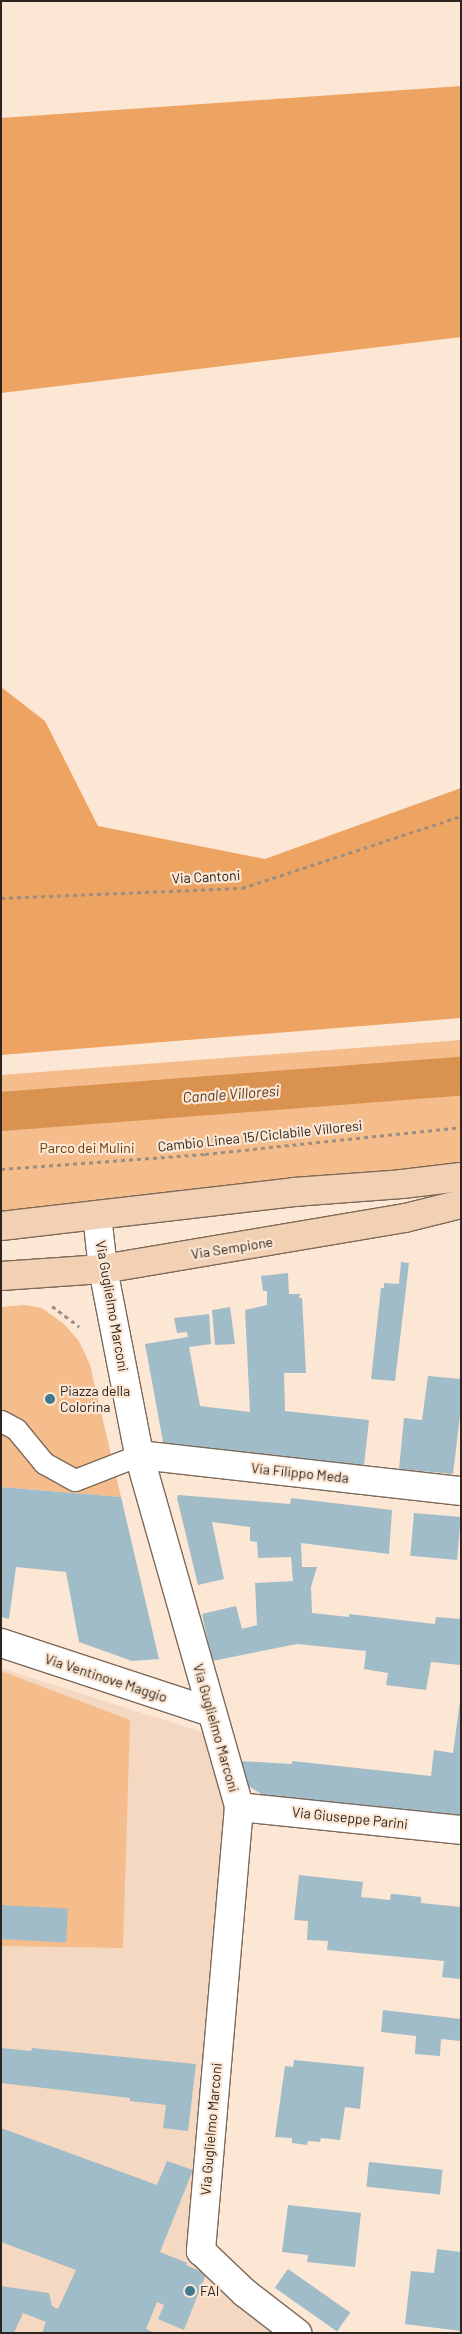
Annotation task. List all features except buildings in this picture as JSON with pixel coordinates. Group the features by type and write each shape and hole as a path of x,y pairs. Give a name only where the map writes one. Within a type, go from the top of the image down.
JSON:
{"main road":[{"path":"1,1226 294,1192 402,1184 461,1177"},
{"name":"Via Sempione","path":"1,1276 103,1269 396,1220 461,1204"}],"street":[{"name":"Via Guglielmo Marconi","path":"97,1215 103,1269 139,1455 239,1807 201,2251 245,2292 298,2333"},
{"name":"Via Filippo Meda","path":"139,1455 461,1491"},
{"name":"Via Ventinove Maggio","path":"1,1643 211,1712"},
{"name":"Via Giuseppe Parini","path":"239,1807 461,1830"}],"lane":[{"path":"1,1421 16,1429 44,1462 74,1480 139,1455"}],"path":[{"name":"Via Cantoni","path":"1,898 242,888 461,816"},
{"name":"Cambio Linea 15/Ciclabile Villoresi","path":"1,1170 206,1154 461,1127"},
{"path":"50,1305 83,1330"}],"shaded area":[{"path":"461,86 461,337 1,393 1,118"},
{"path":"1,687 45,721 98,826 265,859 461,788 461,1018 1,1055"},
{"path":"1,1668 211,1735 235,1811 197,2253 289,2333 1,2333"}],"green space":[{"name":"Parco dei Mulini","path":"461,1040 461,1168 135,1221 1,1240 1,1075"},
{"name":"Piazza della Colorina","path":"24,1305 42,1308 64,1324 79,1341 90,1365 121,1497 1,1487 1,1307"},
{"path":"1,1671 130,1720 123,1948 1,1946"}],"waterway":[{"name":"Canale Villoresi","path":"1,1111 461,1076"}],"place":[{"name":"Piazza della Colorina","path":"50,1399"},
{"name":"FAI","path":"190,2291"}]}
